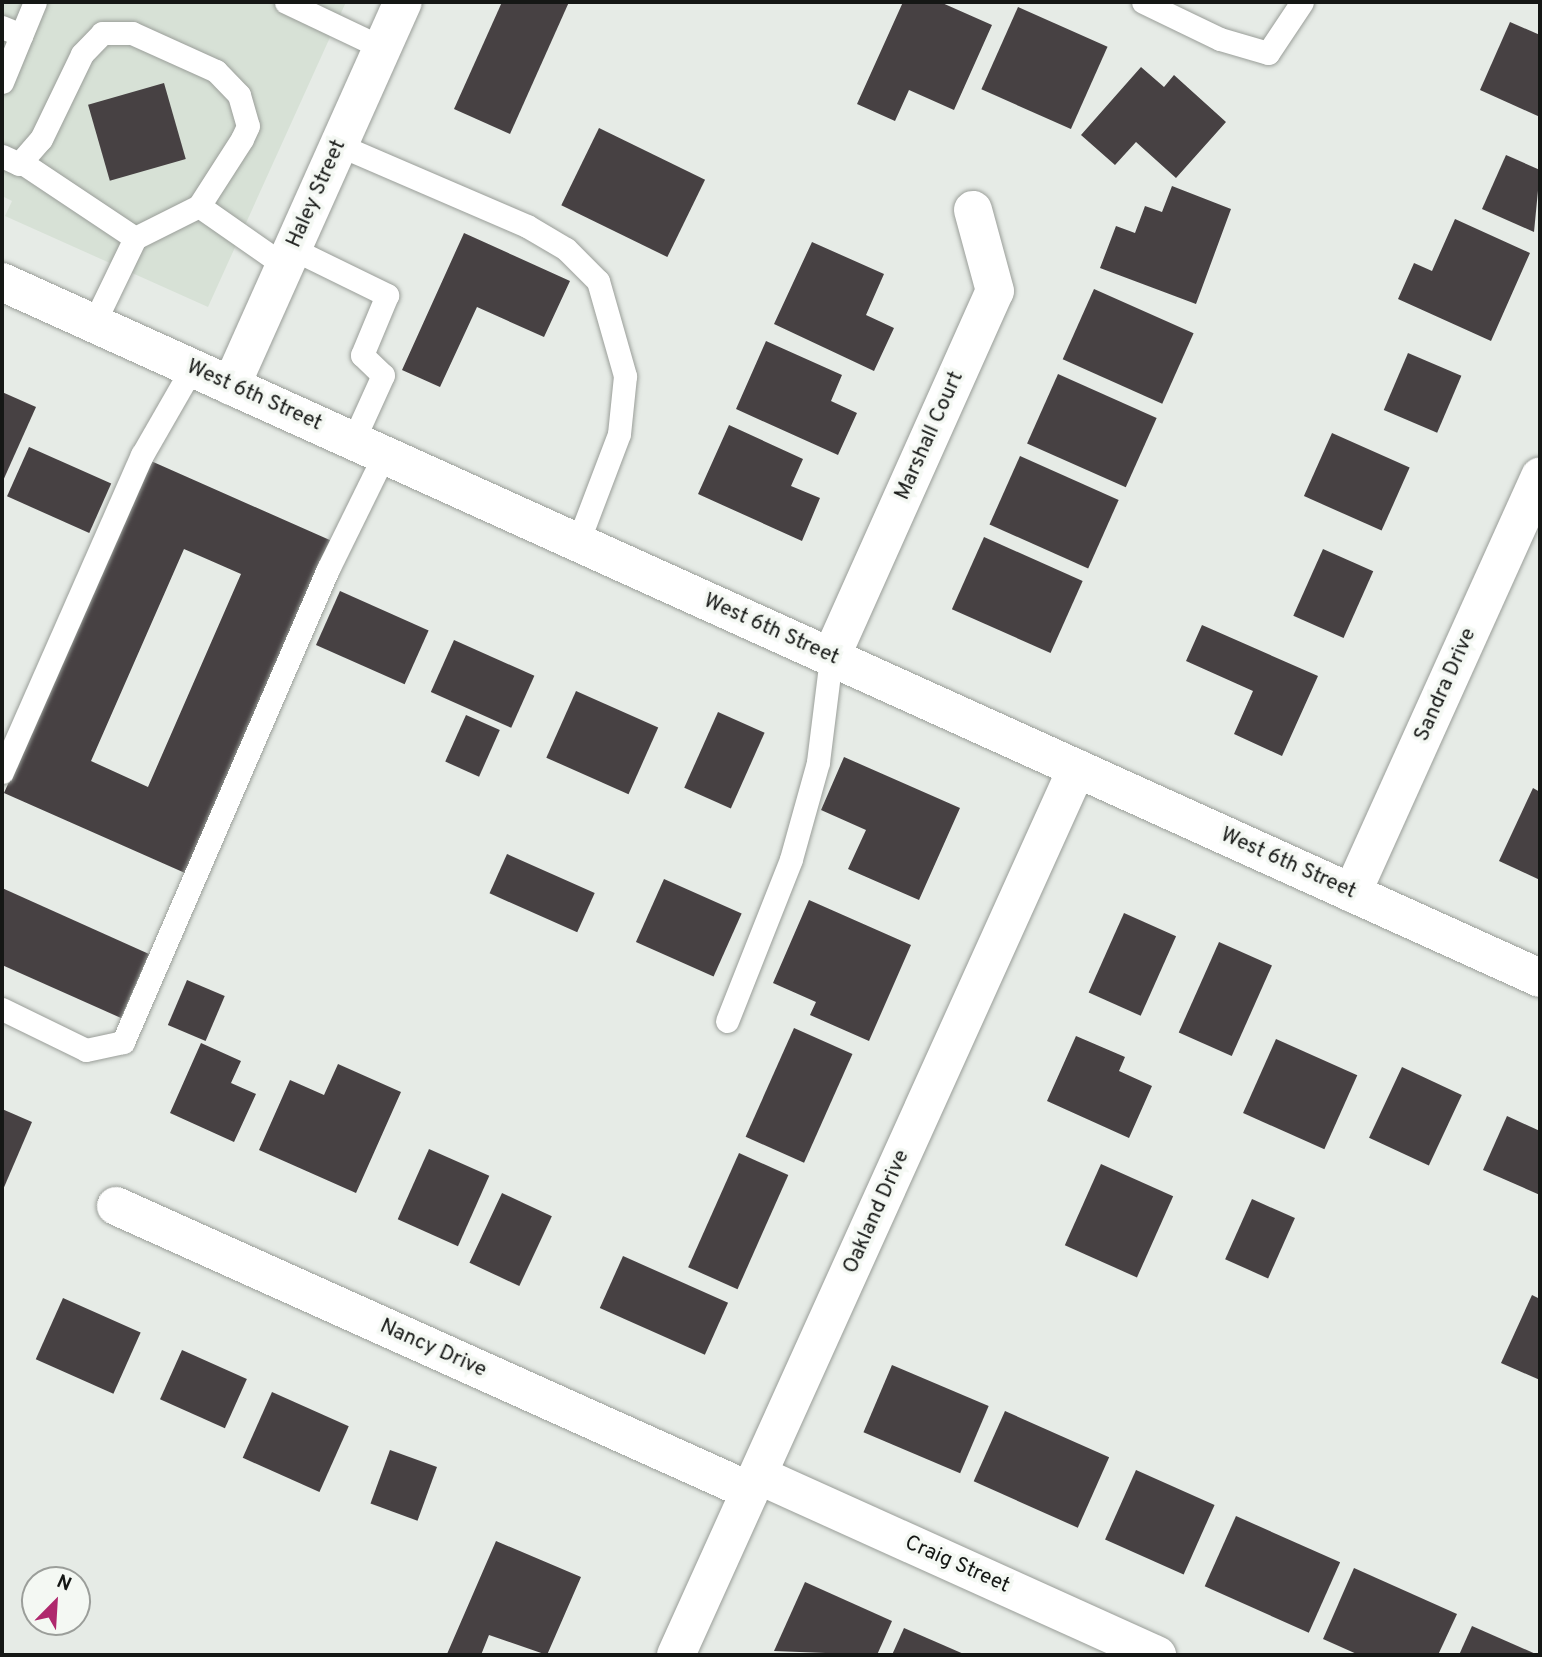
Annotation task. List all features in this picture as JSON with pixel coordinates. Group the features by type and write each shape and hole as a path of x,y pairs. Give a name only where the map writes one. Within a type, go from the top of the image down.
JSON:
{"street":[{"name":"Haley Street","path":"231,386 403,2"},
{"name":"Marshall Court","path":"831,657 995,291 973,210"},
{"name":"West 6th Street","path":"2,282 1540,978"},
{"name":"Sandra Drive","path":"1352,893 1540,477"},
{"name":"Oakland Drive","path":"677,1655 1077,768"},
{"name":"Nancy Drive","path":"116,1206 754,1483"},
{"name":"Craig Street","path":"754,1483 1157,1655"}],"lane":[{"path":"2,82 11,31 35,2"},
{"path":"286,2 383,48"},
{"path":"1143,2 1220,39 1268,53 1302,2"},
{"path":"94,323 135,238 200,205 248,126 239,95 216,71 132,33 102,33 82,54 41,139 11,159 135,238"},
{"path":"339,145 527,226 566,249 598,281 625,376 619,434 578,542"},
{"path":"2,1010 86,1049 123,1042 328,569 368,448 383,375 362,355 387,295 289,258 200,205"},
{"path":"2,772 142,455 192,368"},
{"path":"727,1021 791,859 818,762 831,657"}],"shaded area":[{"path":"2,2 346,2 208,307 5,216 12,201 2,196"}],"building":[{"path":"502,2 569,2 510,134 454,109"},
{"path":"903,2 940,2 992,25 954,110 909,90 895,121 857,104"},
{"path":"1018,7 1108,47 1071,129 981,89"},
{"path":"1510,22 1540,35 1540,117 1480,90"},
{"path":"1141,67 1164,87 1174,75 1226,122 1176,178 1136,142 1115,165 1081,135"},
{"path":"164,83 186,159 110,181 88,105"},
{"path":"599,128 705,180 667,257 561,205"},
{"path":"1506,155 1540,170 1534,232 1482,209"},
{"path":"1172,186 1231,209 1196,304 1100,268 1116,226 1135,233 1145,206 1162,212"},
{"path":"1455,219 1530,253 1491,341 1398,299 1414,263 1432,271"},
{"path":"464,233 570,281 544,337 477,307 440,387 402,370"},
{"path":"812,242 884,274 866,315 894,328 874,371 774,324"},
{"path":"1094,289 1194,333 1162,404 1063,359"},
{"path":"766,341 842,375 831,401 857,413 838,455 736,409"},
{"path":"1408,353 1461,376 1437,433 1384,410"},
{"path":"1058,374 1157,418 1126,487 1027,443"},
{"path":"2,392 36,407 2,483"},
{"path":"729,425 803,459 791,486 820,498 802,541 698,494"},
{"path":"1332,433 1410,468 1382,531 1304,496"},
{"path":"29,447 111,484 89,533 7,496"},
{"path":"1020,456 1119,500 1088,568 989,525"},
{"path":"151,461 332,541 185,873 4,793","holes":["184,549 241,574 148,787 91,761"]},
{"path":"984,537 1083,581 1051,653 952,609"},
{"path":"1323,549 1373,571 1344,638 1293,616"},
{"path":"340,591 429,630 405,684 316,645"},
{"path":"1202,625 1318,676 1282,756 1234,734 1253,691 1186,661"},
{"path":"454,640 534,676 511,728 431,692"},
{"path":"576,691 658,728 629,794 546,758"},
{"path":"718,712 765,733 731,809 684,788"},
{"path":"466,715 500,730 479,777 445,762"},
{"path":"844,757 960,808 919,900 848,869 866,830 821,810"},
{"path":"1533,788 1540,792 1540,880 1499,861"},
{"path":"507,854 595,893 577,932 490,893"},
{"path":"664,879 742,914 714,977 636,942"},
{"path":"2,888 149,954 121,1018 2,965"},
{"path":"809,900 911,945 869,1041 810,1015 816,1002 773,983"},
{"path":"1124,913 1176,936 1141,1016 1089,992"},
{"path":"1219,942 1272,966 1232,1056 1179,1032"},
{"path":"187,980 225,996 206,1041 168,1025"},
{"path":"794,1028 852,1054 804,1163 746,1137"},
{"path":"1076,1036 1125,1057 1119,1071 1152,1086 1129,1138 1047,1101"},
{"path":"1276,1039 1357,1075 1324,1149 1243,1113"},
{"path":"201,1043 241,1061 231,1083 256,1094 234,1142 170,1113"},
{"path":"338,1064 401,1092 356,1193 259,1150 290,1080 324,1095"},
{"path":"1402,1067 1462,1095 1429,1166 1369,1138"},
{"path":"2,1109 32,1122 2,1192"},
{"path":"1507,1116 1540,1131 1540,1195 1483,1170"},
{"path":"429,1149 489,1176 458,1246 398,1219"},
{"path":"739,1153 788,1175 737,1289 688,1267"},
{"path":"1101,1164 1173,1196 1137,1277 1065,1245"},
{"path":"502,1193 552,1216 519,1286 469,1263"},
{"path":"1252,1199 1295,1218 1268,1278 1225,1259"},
{"path":"623,1256 728,1303 705,1355 600,1308"},
{"path":"1532,1295 1540,1299 1540,1380 1501,1363"},
{"path":"63,1298 141,1333 113,1394 36,1359"},
{"path":"182,1350 247,1379 225,1428 160,1399"},
{"path":"892,1365 989,1406 960,1473 863,1432"},
{"path":"272,1392 349,1426 319,1492 243,1458"},
{"path":"1005,1411 1109,1457 1078,1528 974,1481"},
{"path":"390,1450 437,1467 417,1521 371,1504"},
{"path":"1136,1470 1215,1505 1184,1574 1105,1539"},
{"path":"1236,1516 1340,1562 1309,1633 1205,1586"},
{"path":"496,1541 581,1577 547,1655 489,1635 481,1655 447,1654"},
{"path":"1354,1568 1457,1614 1438,1655 1359,1655 1323,1639"},
{"path":"805,1582 892,1621 877,1655 774,1651"},
{"path":"1472,1626 1538,1655 1459,1655"},
{"path":"904,1628 966,1655 892,1655"}]}
